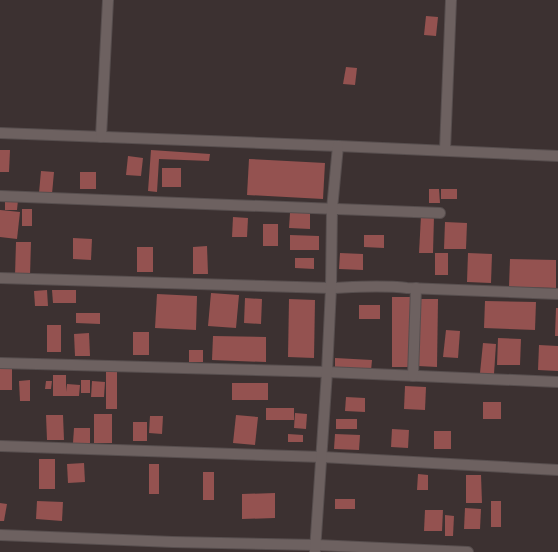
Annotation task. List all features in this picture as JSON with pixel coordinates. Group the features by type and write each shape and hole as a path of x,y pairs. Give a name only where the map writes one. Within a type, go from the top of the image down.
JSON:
{"street":[{"path":"101,137 108,0"},
{"path":"444,150 451,0"},
{"path":"0,134 444,150 558,156"},
{"path":"315,548 327,372 332,209 338,146"},
{"path":"0,196 440,213"},
{"path":"0,278 330,288 372,286 558,294"},
{"path":"413,376 416,288"},
{"path":"0,363 327,372 558,382"},
{"path":"0,446 322,457 558,470"},
{"path":"0,536 315,548 468,552"}],"building":[{"path":"426,16 438,17 436,36 424,35"},
{"path":"346,67 357,68 355,85 343,84"},
{"path":"0,150 10,150 9,172 0,172"},
{"path":"151,150 210,154 209,161 159,159 157,192 148,191"},
{"path":"128,156 143,158 141,176 126,175"},
{"path":"249,159 325,163 323,199 247,195"},
{"path":"162,168 181,168 181,187 162,187"},
{"path":"41,171 54,172 52,194 39,193"},
{"path":"80,172 96,172 96,189 80,189"},
{"path":"429,189 439,189 440,203 429,203"},
{"path":"441,189 457,189 457,199 441,199"},
{"path":"5,199 18,200 17,210 5,210"},
{"path":"22,209 32,209 32,226 22,226"},
{"path":"0,210 20,212 17,239 0,237"},
{"path":"290,213 310,213 310,229 289,228"},
{"path":"421,216 434,216 433,253 419,253"},
{"path":"233,217 248,218 247,237 232,237"},
{"path":"445,222 467,223 466,249 444,249"},
{"path":"263,224 278,224 278,246 263,246"},
{"path":"290,235 319,236 319,250 290,250"},
{"path":"364,235 384,235 384,248 364,247"},
{"path":"73,238 92,239 91,260 73,259"},
{"path":"16,242 31,242 30,276 15,276"},
{"path":"207,246 208,274 193,274 193,247"},
{"path":"137,247 153,247 153,272 137,272"},
{"path":"340,253 363,254 363,270 339,269"},
{"path":"435,253 448,253 448,275 435,275"},
{"path":"468,253 492,254 491,283 467,282"},
{"path":"295,258 314,258 314,269 295,268"},
{"path":"510,259 556,260 556,288 509,287"},
{"path":"47,290 48,306 35,306 34,291"},
{"path":"52,290 76,290 76,303 53,303"},
{"path":"211,293 239,295 236,328 208,326"},
{"path":"157,294 197,296 196,330 155,328"},
{"path":"392,297 412,297 412,367 392,367"},
{"path":"245,298 262,299 261,324 244,323"},
{"path":"289,299 315,300 314,358 288,357"},
{"path":"419,299 438,299 437,367 418,366"},
{"path":"485,301 536,302 535,330 484,328"},
{"path":"359,305 380,305 380,319 359,319"},
{"path":"556,308 558,308 558,336 555,336"},
{"path":"76,313 100,313 100,324 76,323"},
{"path":"47,325 61,325 61,352 47,352"},
{"path":"446,330 460,331 458,358 443,357"},
{"path":"133,332 149,332 149,355 133,355"},
{"path":"89,333 90,356 75,356 74,334"},
{"path":"213,336 266,337 266,362 212,360"},
{"path":"498,338 521,339 520,365 497,365"},
{"path":"483,343 496,344 494,374 480,373"},
{"path":"539,345 558,346 558,371 538,370"},
{"path":"189,350 203,350 203,362 189,362"},
{"path":"335,358 372,360 371,371 335,369"},
{"path":"0,368 12,368 12,390 0,390"},
{"path":"106,371 117,371 117,409 106,409"},
{"path":"53,375 66,375 66,392 67,384 80,385 79,396 53,396"},
{"path":"30,380 30,401 20,401 19,381"},
{"path":"81,380 90,380 90,393 81,393"},
{"path":"46,381 52,381 51,389 45,389"},
{"path":"92,381 105,382 104,397 91,397"},
{"path":"232,383 268,383 268,400 232,400"},
{"path":"405,386 426,387 425,410 404,409"},
{"path":"346,397 365,398 365,412 345,411"},
{"path":"483,402 501,402 501,419 483,419"},
{"path":"266,408 294,408 294,420 266,420"},
{"path":"295,413 307,414 306,429 294,428"},
{"path":"94,414 112,414 112,443 94,443"},
{"path":"46,415 63,415 64,440 47,440"},
{"path":"236,415 258,417 255,445 233,443"},
{"path":"150,416 163,416 162,434 149,433"},
{"path":"336,419 357,419 357,429 336,429"},
{"path":"133,422 147,422 147,441 133,441"},
{"path":"74,428 90,428 90,443 73,443"},
{"path":"392,429 409,430 408,448 391,447"},
{"path":"434,431 451,431 451,449 434,449"},
{"path":"288,434 303,435 303,442 288,442"},
{"path":"335,434 360,435 359,450 334,449"},
{"path":"39,459 55,459 55,489 39,489"},
{"path":"84,463 85,482 68,483 67,464"},
{"path":"149,464 159,464 159,494 149,494"},
{"path":"203,472 214,472 214,500 203,500"},
{"path":"418,474 428,475 428,490 417,490"},
{"path":"466,475 481,475 482,503 466,503"},
{"path":"275,493 275,518 242,519 242,494"},
{"path":"335,499 355,499 355,509 335,509"},
{"path":"37,501 63,502 62,521 36,519"},
{"path":"491,501 501,501 501,527 491,527"},
{"path":"0,503 7,504 4,521 0,521"},
{"path":"465,508 481,509 480,529 464,529"},
{"path":"425,510 443,510 442,531 424,531"},
{"path":"445,515 454,516 453,536 445,536"}]}
